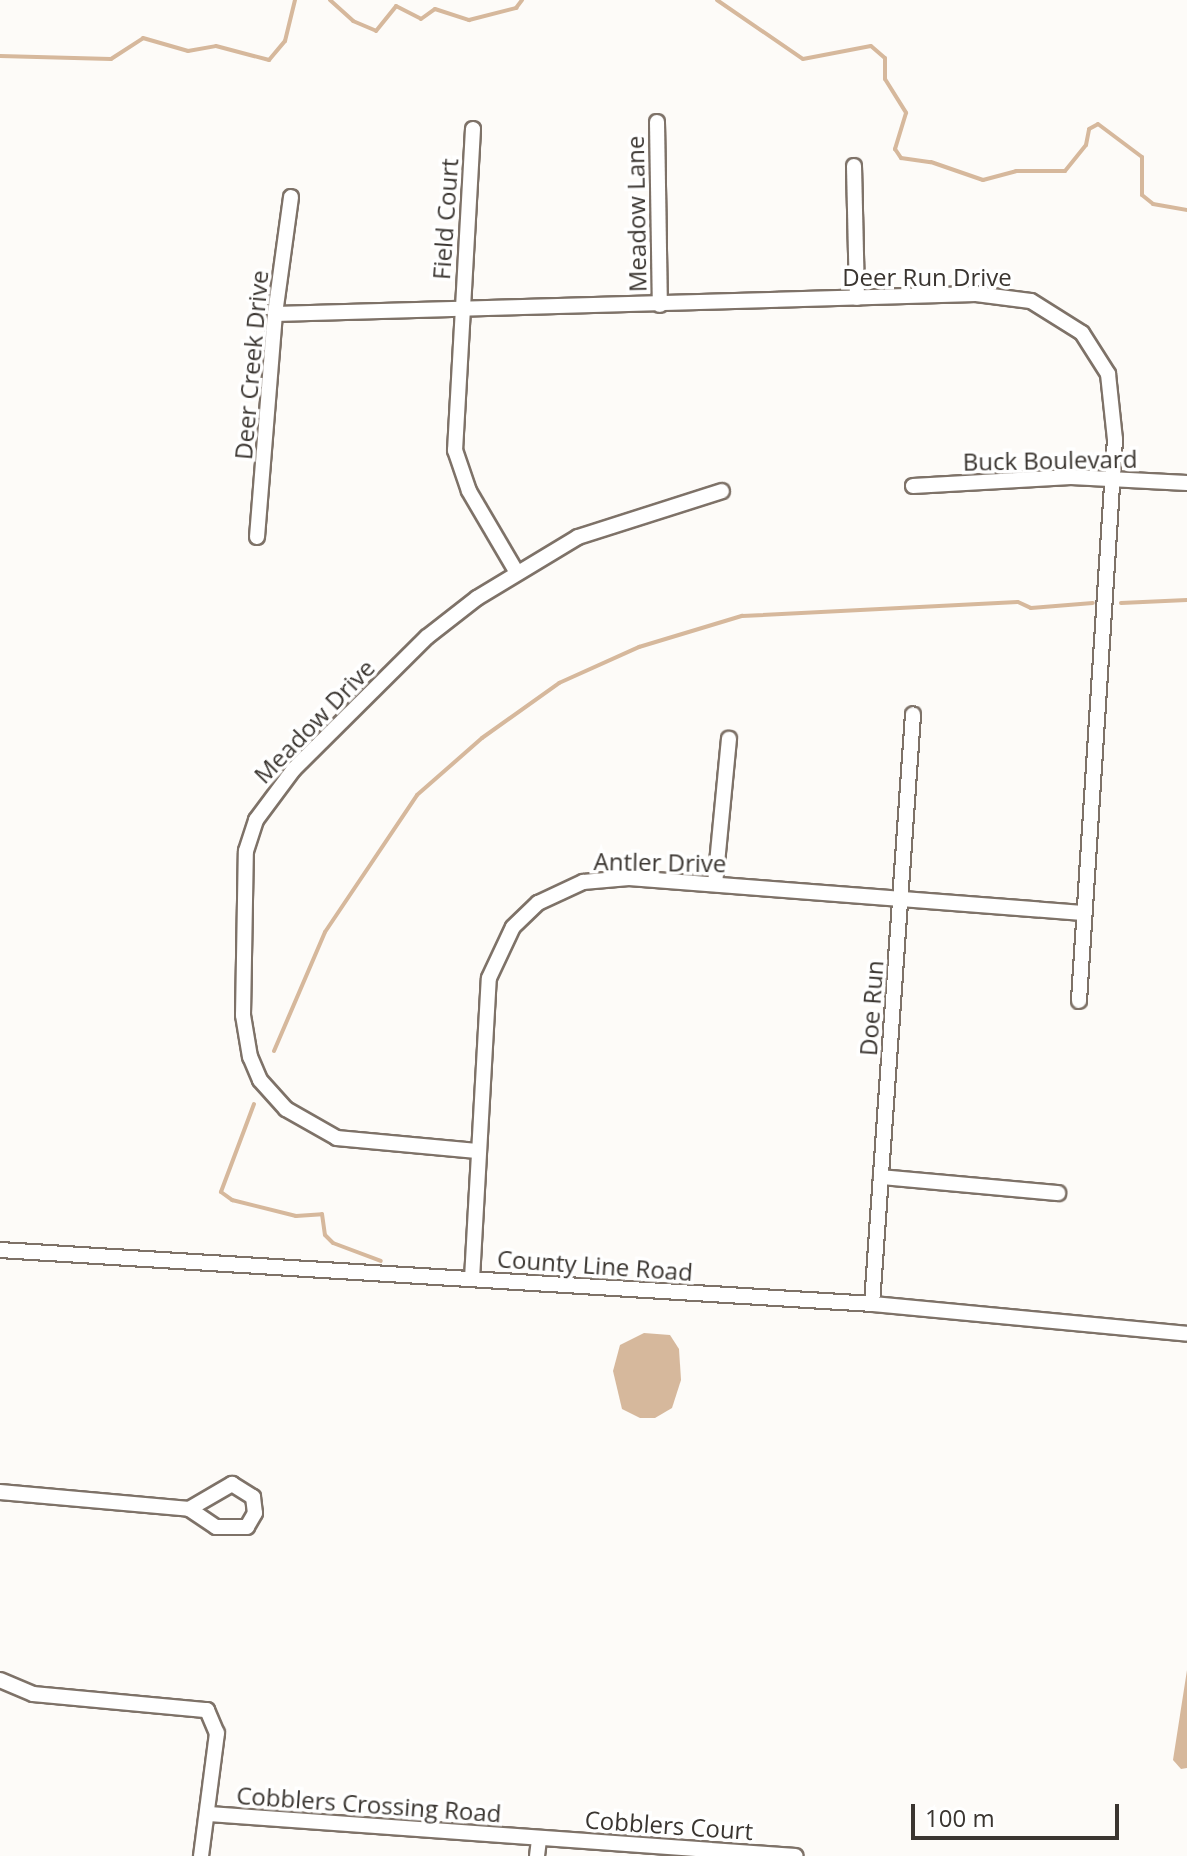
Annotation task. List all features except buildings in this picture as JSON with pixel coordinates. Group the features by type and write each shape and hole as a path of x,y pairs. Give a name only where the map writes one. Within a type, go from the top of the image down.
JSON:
{"street":[{"name":"Meadow Lane","path":"657,122 660,305"},
{"name":"Field Court","path":"473,129 455,450 469,491 516,571"},
{"path":"854,166 857,298"},
{"name":"Deer Creek Drive","path":"257,537 275,314 291,197"},
{"name":"Deer Run Drive","path":"275,314 976,294 1031,301 1057,313 1087,339 1108,374 1114,477 1079,1001"},
{"name":"Buck Boulevard","path":"913,486 1114,477 1187,483"},
{"name":"Meadow Drive","path":"477,1151 337,1138 286,1109 260,1080 250,1057 243,1015 246,851 265,803 294,769 427,637 516,571 578,537 722,491"},
{"name":"Doe Run","path":"872,1304 913,714"},
{"path":"715,884 729,739"},
{"name":"Antler Drive","path":"472,1279 489,978 513,927 538,903 583,882 629,878 1083,913"},
{"path":"881,1177 1058,1193"},
{"name":"County Line Road","path":"0,1250 872,1304 1187,1334"},
{"path":"0,1492 189,1509"},
{"name":"Cobblers Crossing Road","path":"0,1680 33,1694 207,1710 217,1733 209,1814 539,1839"},
{"path":"201,1856 209,1814"},
{"path":"537,1856 539,1839"},
{"name":"Cobblers Court","path":"539,1839 795,1856"}],"shaded area":[{"path":"644,1333 670,1335 679,1349 681,1380 672,1408 655,1418 640,1418 622,1409 613,1371 620,1345"},
{"path":"1187,1670 1187,1768 1181,1769 1173,1760"}],"waterway":[{"path":"0,56 111,59 143,38 188,51 216,46 269,60 285,41 295,0"},
{"path":"330,0 353,21 376,31 396,6 421,19 435,9 469,20 516,8 522,0"},
{"path":"717,0 803,59 871,46 885,58 885,79 906,113 895,149 901,158 931,162 983,180 1016,171 1065,171 1086,145 1089,129 1098,124 1142,157 1142,195 1153,204 1187,210"},
{"path":"1121,603 1187,600"},
{"path":"274,1051 325,932 417,795 482,738 559,683 639,647 742,616 1018,602 1031,608 1093,603"},
{"path":"254,1104 221,1192 232,1200 296,1216 322,1214 325,1235 333,1243 381,1261"}]}
